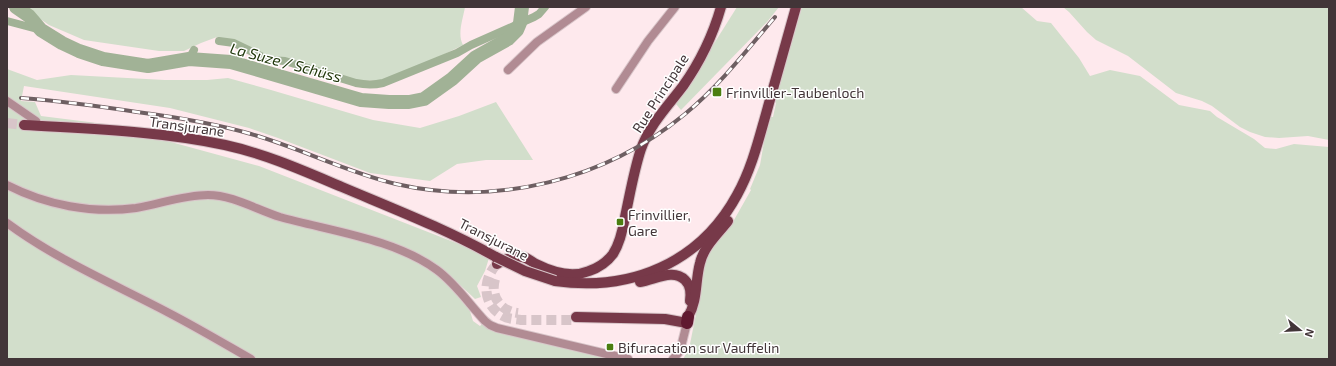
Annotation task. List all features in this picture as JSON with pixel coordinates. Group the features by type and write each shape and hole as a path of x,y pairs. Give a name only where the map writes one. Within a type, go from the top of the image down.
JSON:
{"main road":[{"name":"Rue Principale","path":"499,263 535,264 568,274 577,274 588,272 604,262 612,254 621,236 638,158 647,134 698,62 711,37 721,7"},
{"name":"Transjurane","path":"24,125 176,137 226,145 304,171 409,214 468,241 499,263 556,281 594,284 627,280 654,271 686,253 716,225 738,194 756,148 796,7"},
{"path":"688,320 696,294 702,256 712,240 731,216 738,194"},
{"path":"627,280 642,282 669,274 675,274 684,279 689,286 691,294 688,320"},
{"path":"576,317 688,320"}],"street":[{"path":"508,70 537,42 586,7"},
{"path":"616,89 648,41 675,7"},
{"path":"7,101 36,121"},
{"path":"7,185 54,203 100,210 135,208 207,195 226,198 294,221 380,243 412,255 438,271 459,289 485,321 497,328 628,359"},
{"path":"7,223 58,256 169,313 250,359"},
{"path":"673,359 680,351 688,320"}],"green space":[{"path":"23,7 465,7 460,31 463,45 393,80 359,81 268,60 238,42 217,37 184,51 159,51 84,40 49,25"},
{"path":"737,7 779,7 767,22 681,110 676,104"},
{"path":"802,7 1021,7 1037,21 1051,23 1079,58 1090,76 1110,70 1140,76 1179,105 1210,111 1217,117 1254,139 1265,148 1276,149 1294,144 1329,147 1329,359 683,359 689,349 700,294 705,259 734,220 751,190 750,189 760,165 765,136 771,117 773,117 776,103 775,101"},
{"path":"1063,7 1329,7 1329,140 1308,136 1279,138 1265,137 1240,127 1212,106 1202,101 1176,93 1128,56 1096,40"},
{"path":"7,69 37,80 71,75 165,80 207,80 228,78 373,120 420,128 459,116 496,102 533,160 486,160 457,164 430,181 370,173 249,128 170,108 24,86 21,101 35,102 41,116 105,124 259,166 469,248 489,258 485,271 477,286 481,297 475,299 457,282 454,292 470,311 473,321 480,326 482,324 494,331 611,359 7,359"}],"waterway":[{"name":"La Suze / Schüss","path":"16,7 29,16 41,30 62,43 79,51 103,59 148,66 189,59 231,62 361,100 389,102 409,102 424,99 452,79 476,57 508,39 517,30 520,23 522,7"},
{"path":"219,41 234,43 269,60 285,61 356,83 376,84 383,83 457,53 471,45 534,17 545,7"},
{"path":"7,21 41,30"},
{"path":"189,59 194,50"}],"tunnel":[{"path":"7,123 24,125"},
{"path":"497,264 489,277 486,292 491,305 503,316 521,320 572,320 576,317"},
{"path":"495,279 494,291 498,302 506,309 518,313"}],"railway":[{"path":"21,98 65,102 180,118 222,127 251,134 359,173 396,184 434,190 473,192 511,189 548,182 585,171 620,156 654,137 685,114 709,92 775,17"}],"place":[{"name":"Frinvillier-Taubenloch","path":"717,92"},
{"name":"Frinvillier, Gare","path":"620,222"},
{"name":"Bifuracation sur Vauffelin","path":"610,347"}]}
